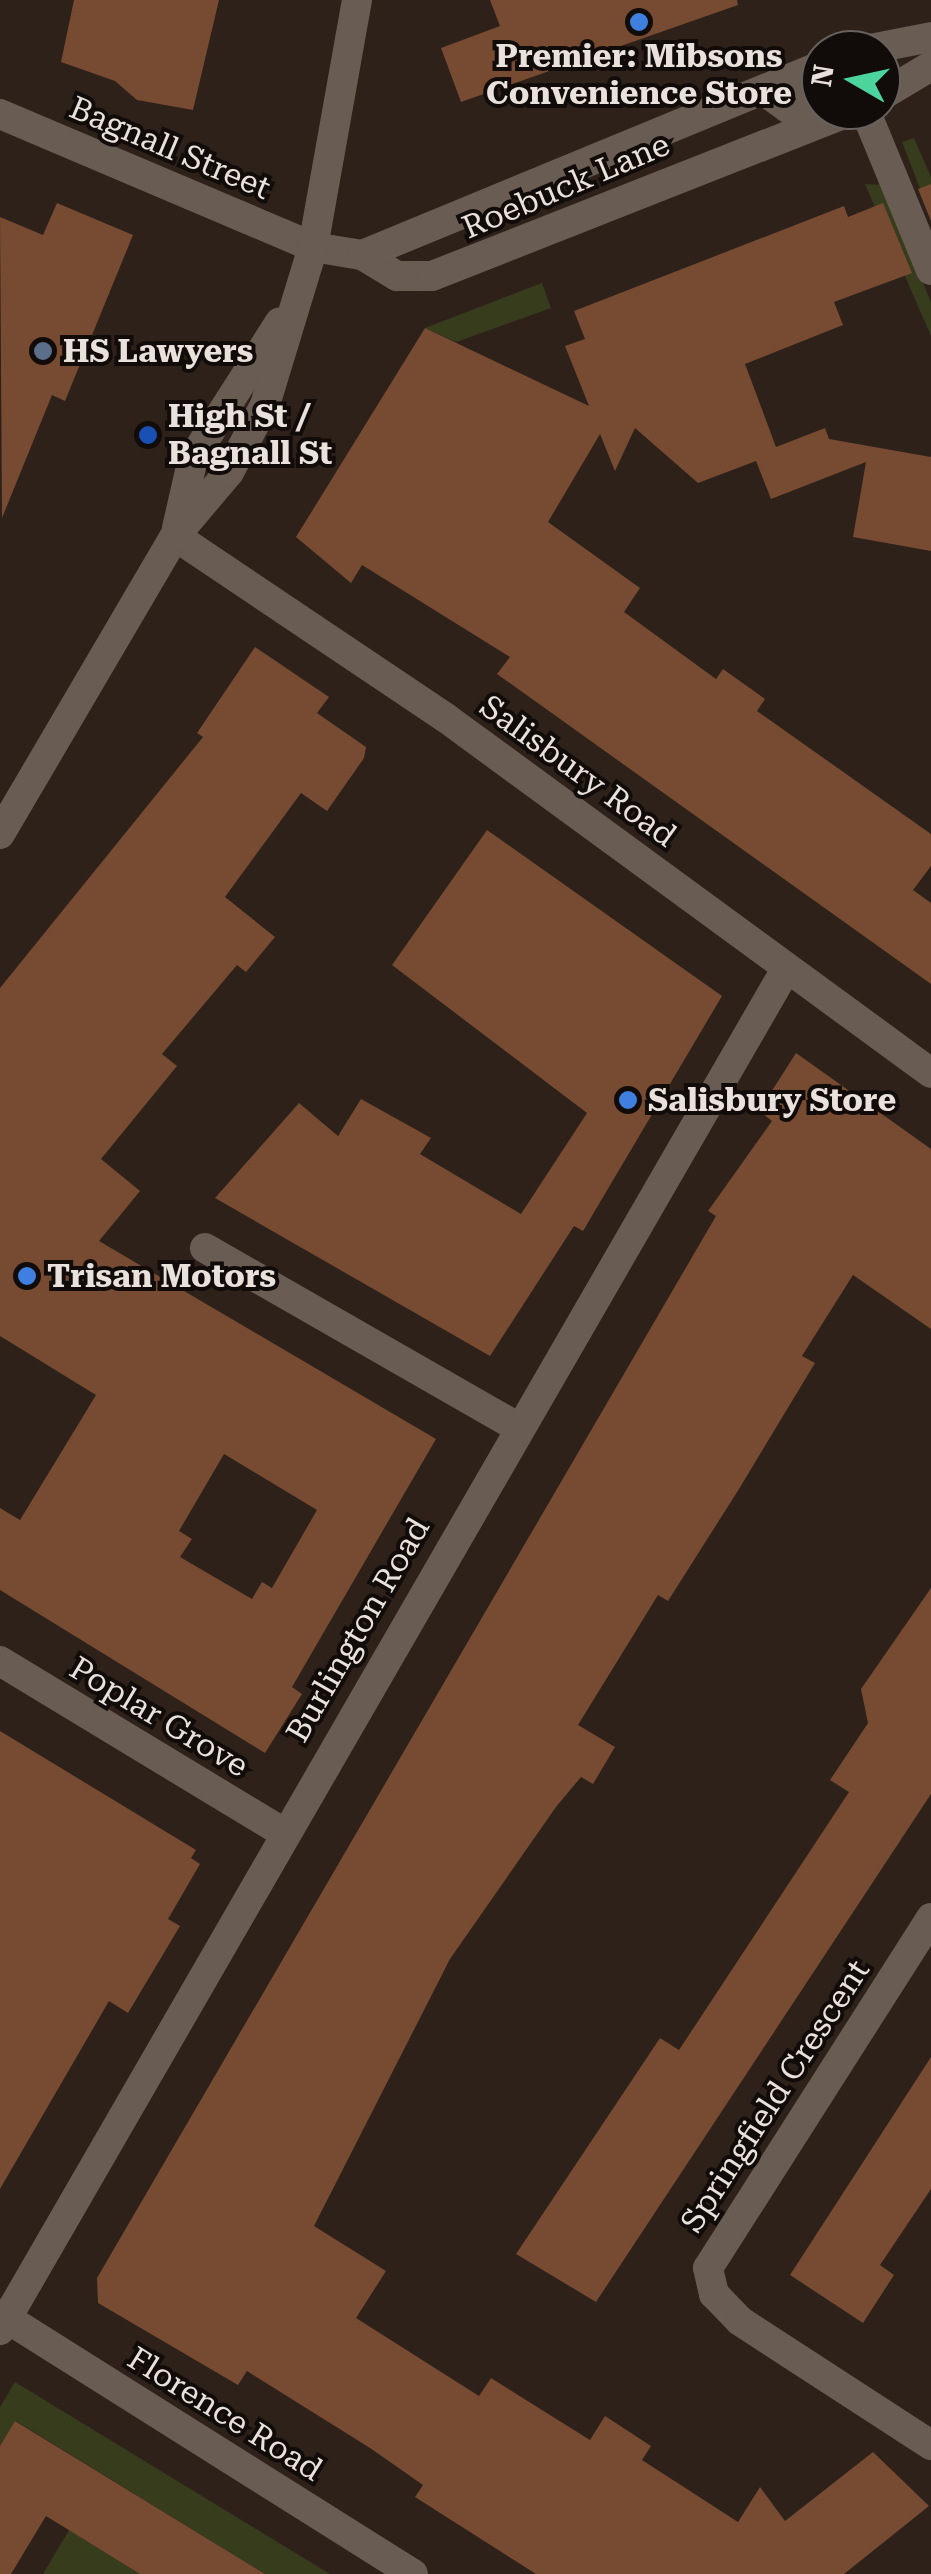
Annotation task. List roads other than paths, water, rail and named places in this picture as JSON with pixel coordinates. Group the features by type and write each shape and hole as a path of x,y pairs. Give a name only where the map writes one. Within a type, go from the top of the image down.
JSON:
{"street":[{"path":"0,834 175,536 229,472 265,405 287,313 313,246 358,0"},
{"path":"901,43 931,37"},
{"path":"901,84 931,66"},
{"name":"Roebuck Lane","path":"362,255 801,74"},
{"path":"763,90 788,108 801,103"},
{"name":"Bagnall Street","path":"0,114 313,246"},
{"name":"Roebuck Lane","path":"313,246 362,255 397,276 496,258 592,210 801,130"},
{"path":"873,130 931,270"},
{"name":"Salisbury Road","path":"175,536 446,718 931,1074"},
{"name":"Burlington Road","path":"2,2321 516,1426 786,969"},
{"path":"205,1248 516,1426"},
{"name":"Poplar Grove","path":"0,1661 281,1832"},
{"name":"Springfield Crescent","path":"931,1918 708,2268 714,2294 740,2321 931,2445"},
{"name":"Florence Road","path":"2,2321 408,2573"}],"place":[{"name":"Premier: Mibsons Convenience Store","path":"639,22"},
{"name":"HS Lawyers","path":"43,351"},
{"name":"High St / Bagnall St","path":"148,435"},
{"name":"Salisbury Store","path":"628,1100"},
{"name":"Trisan Motors","path":"27,1276"}]}
